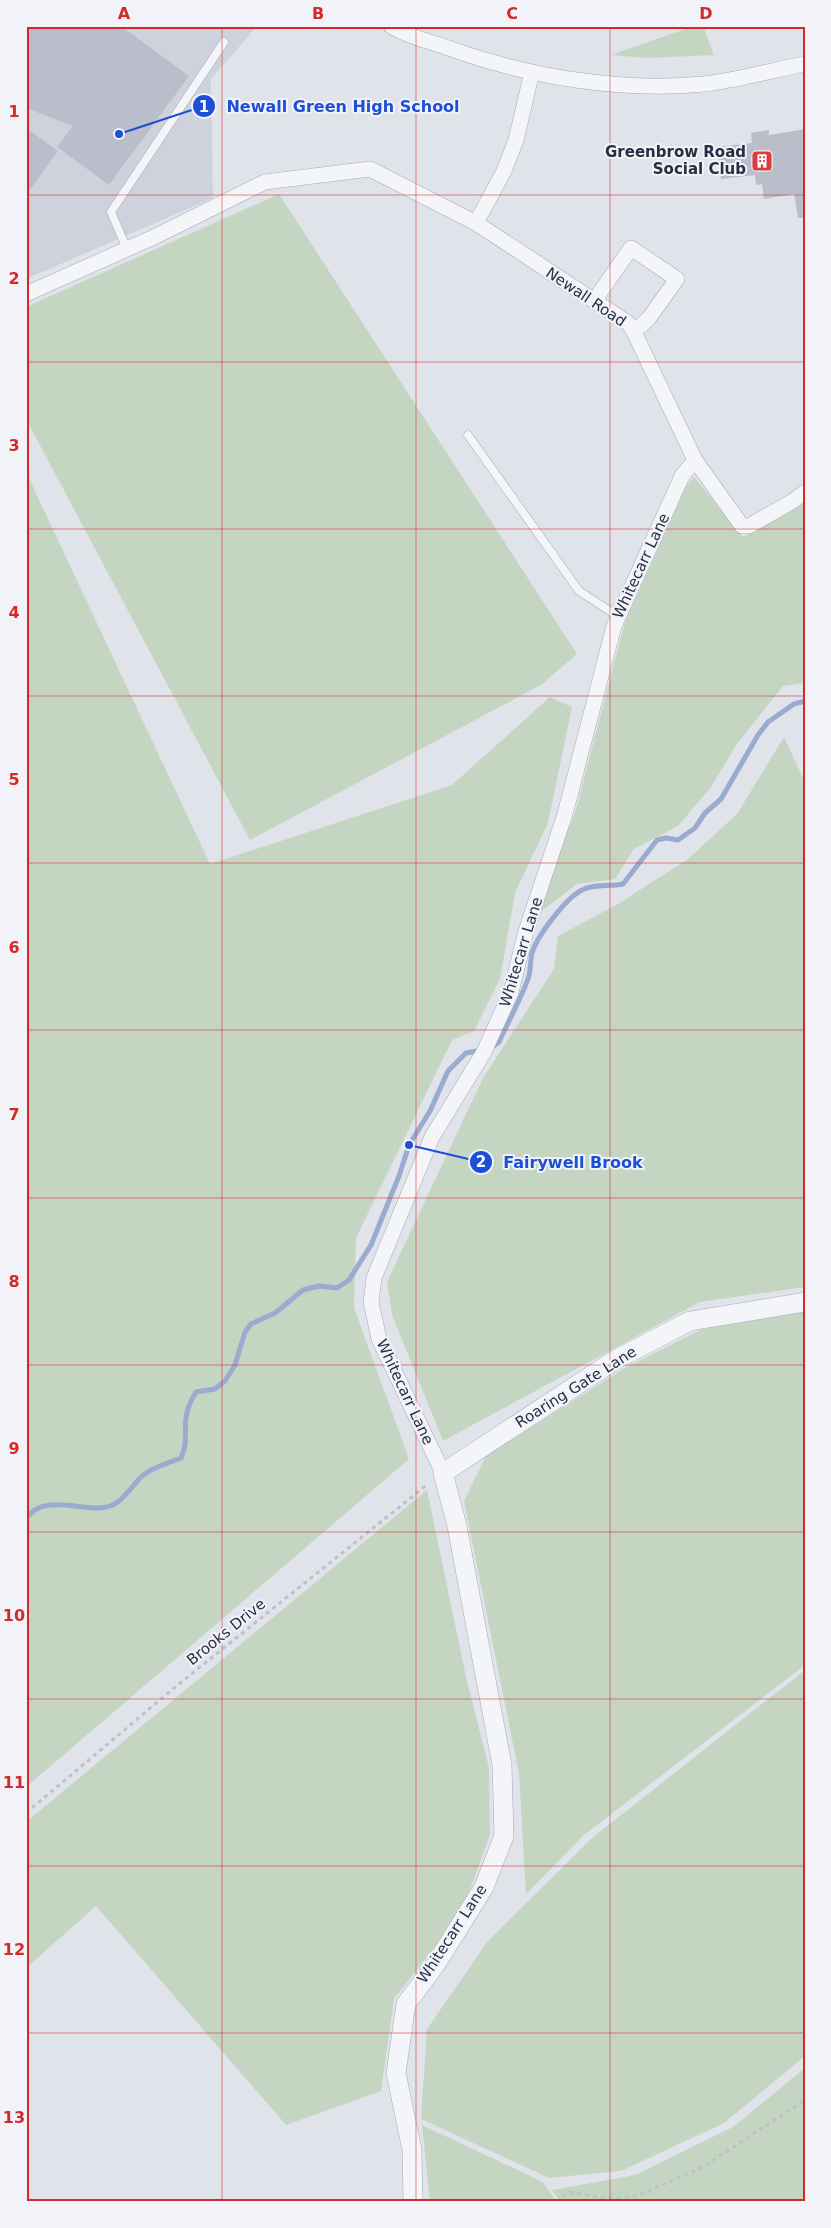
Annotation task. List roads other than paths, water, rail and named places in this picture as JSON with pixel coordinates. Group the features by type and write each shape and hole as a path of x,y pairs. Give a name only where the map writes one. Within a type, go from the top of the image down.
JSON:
{"street":[{"path":"394,27 469,55 532,72 596,82 659,85 705,84 805,64"},
{"path":"476,223 504,171 516,140 532,72"},
{"name":"Newall Road","path":"26,294 127,249 265,182 370,169 476,223 628,323 695,460 742,526 749,526 805,492"},
{"path":"594,301 631,248 677,279 649,318 634,332"},
{"name":"Whitecarr Lane","path":"413,2202 412,2150 396,2074 406,2004 436,1964 484,1887 504,1836 502,1765 457,1526 443,1473 379,1339 371,1302 374,1278 432,1137 484,1052 511,992 526,931 565,814 614,626 682,476 695,460"},
{"name":"Roaring Gate Lane","path":"443,1473 615,1360 690,1322 805,1302"}],"lane":[{"path":"127,249 111,212 224,42"},
{"path":"468,436 579,591 610,611 620,613"}],"waterway":[{"path":"491,1048 499,1042 521,995 529,976 531,956 535,946 560,909 575,894 587,888 623,884 657,840 666,838 678,840 695,828 705,813 721,799 758,735 768,722 794,704 805,701"},
{"path":"26,1519 34,1511 44,1506 67,1505 103,1508 113,1505 144,1474 181,1458 185,1443 185,1423 192,1398 196,1392 215,1389 225,1381 235,1365 245,1332 251,1324 275,1313 303,1290 319,1286 337,1288 349,1280 371,1245 399,1176 409,1145 430,1111 448,1071 466,1053 483,1050"}],"place":[{"name":"Newall Green High School","path":"119,134"},
{"name":"Greenbrow Road Social Club","path":"762,161"},
{"name":"Fairywell Brook","path":"409,1145"}]}
